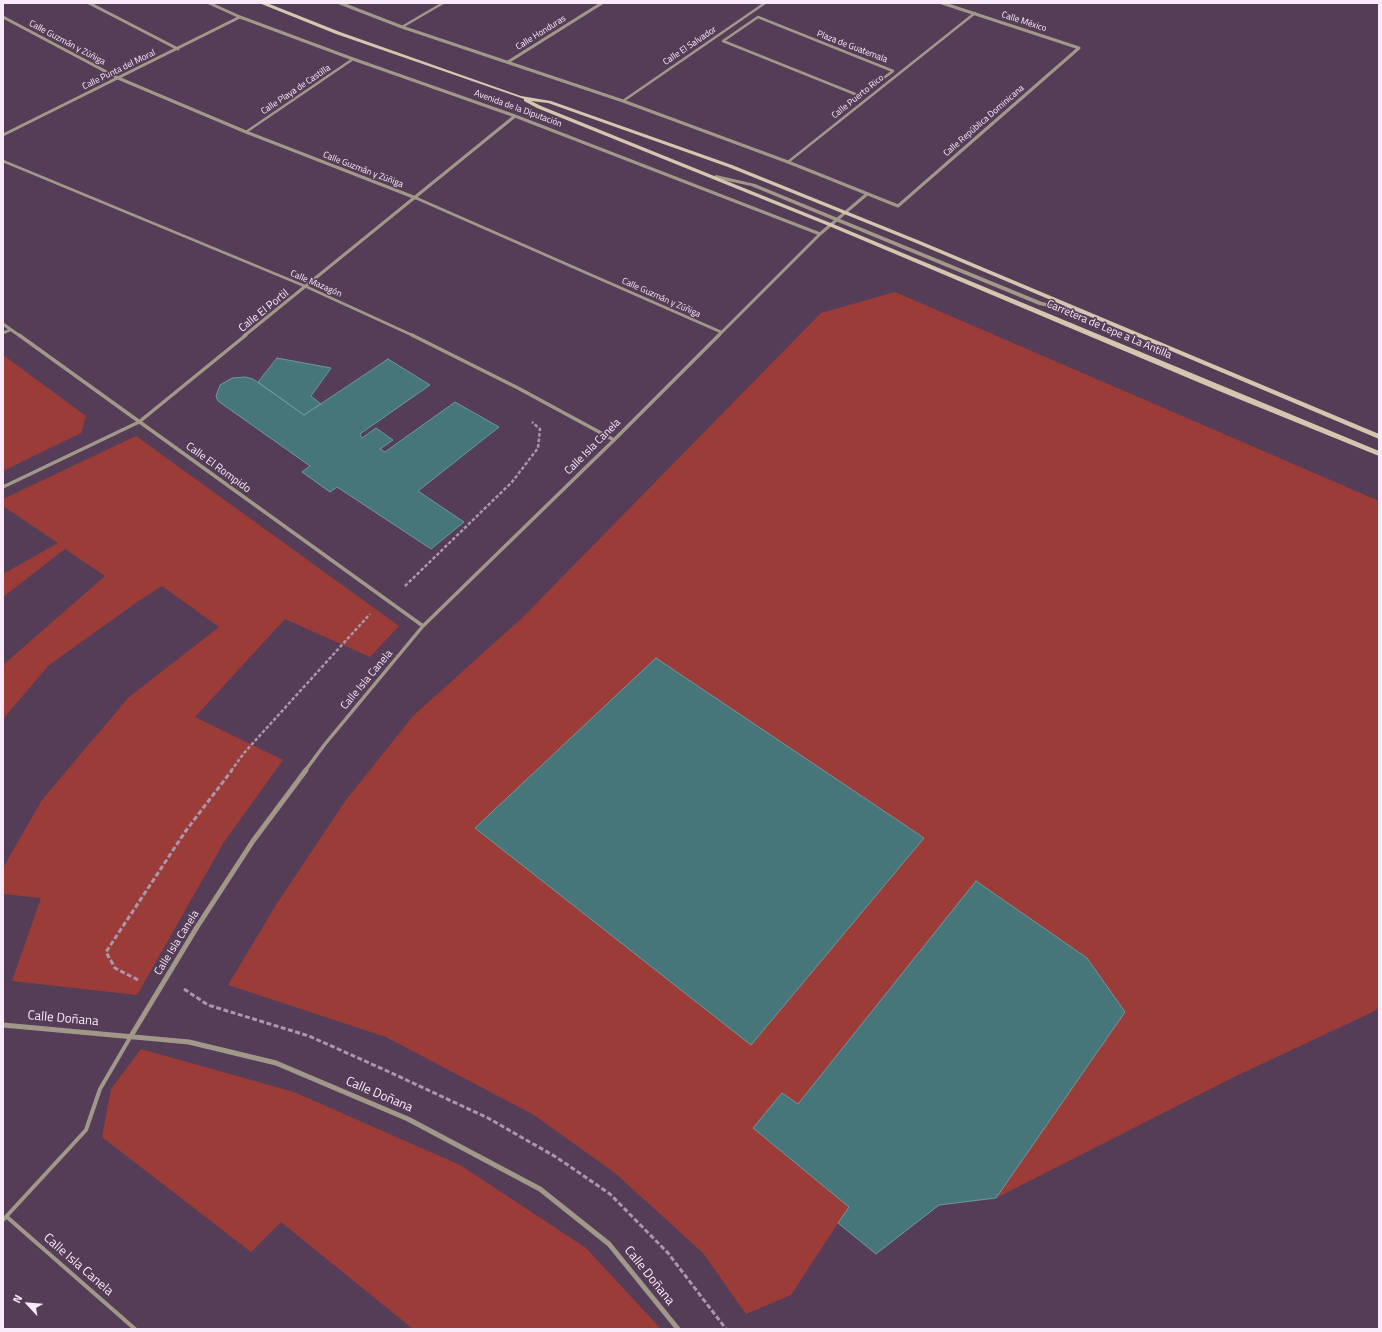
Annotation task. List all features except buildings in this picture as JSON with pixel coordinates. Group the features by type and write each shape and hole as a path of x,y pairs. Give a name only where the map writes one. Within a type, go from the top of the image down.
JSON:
{"main road":[{"name":"Avenida de la Diputación","path":"262,3 338,33 520,97 539,107 716,177 831,225"},
{"name":"Avenida de la Diputación","path":"520,97 549,102 730,166 845,212"},
{"name":"Carretera de Lepe a La Antilla","path":"845,212 1379,436"},
{"name":"Carretera de Lepe a La Antilla","path":"831,225 1379,454"}],"street":[{"path":"89,3 178,49"},
{"name":"Avenida de la Diputación","path":"209,3 240,17 353,59 515,116 820,234"},
{"path":"340,3 402,27 622,101 788,162 866,194 831,225"},
{"path":"402,27 443,3"},
{"name":"Calle Honduras","path":"508,62 602,3"},
{"name":"Calle El Salvador","path":"622,101 765,3"},
{"name":"Calle México","path":"942,3 1079,48"},
{"name":"Calle Puerto Rico","path":"788,162 975,13"},
{"name":"Calle Guzmán y Zúñiga","path":"3,17 118,78 246,132 416,198 721,332"},
{"name":"Calle Punta del Moral","path":"3,135 240,17"},
{"name":"Plaza de Guatemala","path":"758,17 893,71 860,96 723,41 758,17"},
{"name":"Calle República Dominicana","path":"866,194 898,206 1079,48"},
{"name":"Calle Playa de Castilla","path":"246,132 353,59"},
{"name":"Calle El Portil","path":"3,487 139,422 307,287 515,116"},
{"name":"Calle Mazagón","path":"3,161 307,287 399,328 518,388 614,440"},
{"path":"716,177 753,185 1041,304 1086,313"},
{"name":"Calle Isla Canela","path":"136,1329 5,1219 86,1130 100,1089 130,1036 197,927 253,841 325,744 423,626 614,440 820,234 831,225"},
{"name":"Calle El Rompido","path":"3,324 423,626"},
{"path":"3,333 10,330"},
{"name":"Calle Doñana","path":"3,1024 189,1042 276,1063 408,1119 540,1189 609,1244 678,1329"}],"path":[{"path":"400,590 512,482 538,448 540,429 528,418"},
{"path":"141,981 115,968 106,952 186,832 244,753 371,612"}],"shaded area":[{"path":"895,292 1379,501 1379,1009 1234,1077 996,1198 939,1205 876,1254 838,1223 791,1295 746,1314 703,1253 615,1173 534,1115 386,1037 228,985 276,905 346,800 413,716 522,618 821,313"},
{"path":"3,355 86,416 81,433 3,471"},
{"path":"136,436 399,626 370,657 285,619 195,717 283,760 224,842 137,995 12,981 41,898 3,894 3,868 42,800 128,698 219,627 162,586 49,665 3,719 3,665 105,576 65,549 3,597 3,574 58,543 3,506 3,499"},
{"path":"141,1049 294,1092 460,1165 586,1248 661,1329 413,1329 281,1222 251,1252 102,1137 111,1089"}]}
